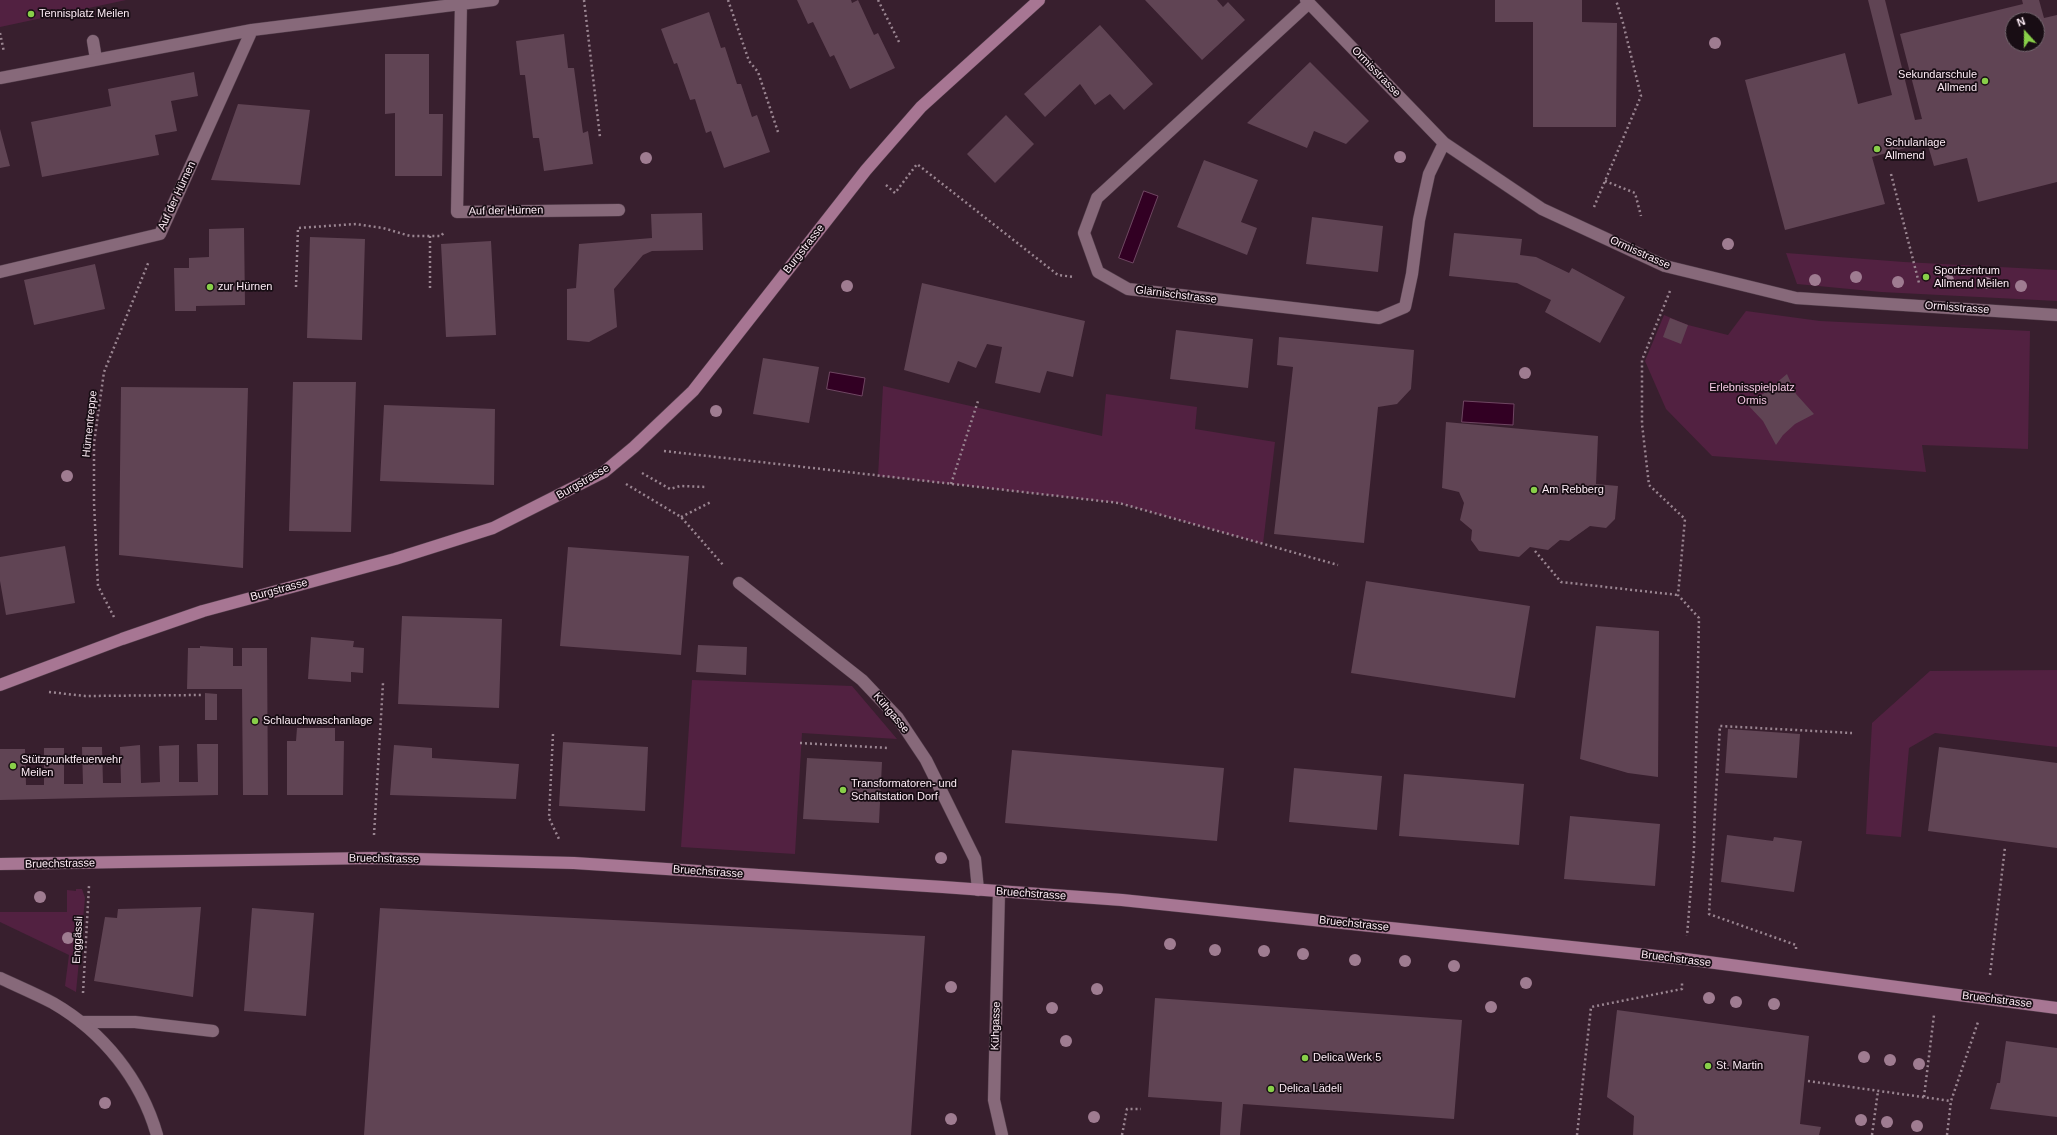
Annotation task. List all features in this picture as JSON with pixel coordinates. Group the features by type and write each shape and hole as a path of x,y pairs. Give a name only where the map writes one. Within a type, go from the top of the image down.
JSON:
{"street":[{"path":"0,78 252,30 493,0"},
{"name":"Burgstrasse","path":"0,685 122,639 203,611 395,559 493,528 604,472 634,448 693,391 866,170 921,107 1039,0"},
{"path":"1098,272 1084,233 1097,198 1307,2"},
{"name":"Ormisstrasse","path":"1307,2 1444,143 1542,209 1665,266 1796,298 2057,315"},
{"name":"Auf der Hürnen","path":"461,3 457,212 619,210"},
{"name":"Auf der Hürnen","path":"0,272 160,234 252,30"},
{"path":"94,41 96,59"},
{"name":"Glärnischstrasse","path":"1098,272 1128,289 1379,318 1404,306 1412,274 1419,220 1429,174 1444,143"},
{"name":"Kühgasse","path":"739,583 862,680 898,718 920,750 975,860 978,890"},
{"name":"Bruechstrasse","path":"0,864 373,858 566,863 999,891 1122,900 1677,958 2057,1008"},
{"name":"Kühgasse","path":"999,891 994,1100 1002,1135"},
{"path":"0,978 53,1003 81,1022 110,1048 140,1092 157,1135"},
{"path":"81,1022 135,1022 213,1030"}],"path":[{"path":"584,0 600,137"},
{"path":"728,0 749,61 758,72 778,132"},
{"path":"878,0 900,44"},
{"path":"1593,209 1641,96 1616,0"},
{"path":"883,182 895,193 917,164 1058,275 1086,280 1098,272"},
{"path":"1891,174 1925,306"},
{"path":"1605,181 1635,193 1641,216"},
{"path":"296,287 298,228 356,224 383,228 410,236 441,236 457,212"},
{"name":"Hürnentreppe","path":"115,620 110,607 98,586 94,503 94,443 104,372 160,234"},
{"path":"430,236 430,288"},
{"path":"1678,594 1685,519 1649,485 1642,424 1642,360 1680,270"},
{"path":"951,484 978,401"},
{"path":"634,448 1119,503 1338,565"},
{"path":"639,471 670,489 680,486 706,487"},
{"path":"623,482 681,517 739,583"},
{"path":"681,517 711,502"},
{"path":"1535,551 1561,582 1678,594 1700,618 1694,849 1686,940"},
{"path":"26,676 51,694 85,696 201,695"},
{"path":"374,838 383,684"},
{"path":"1795,954 1796,945 1708,914 1720,726 1852,733"},
{"path":"553,734 549,818 561,844"},
{"path":"800,743 920,750"},
{"path":"1990,975 2005,847"},
{"name":"Enggässli","path":"83,995 90,880"},
{"path":"1577,1135 1591,1007 1682,989 1683,980"},
{"path":"1924,1097 1934,1011"},
{"path":"1947,1135 1951,1101 1980,1018"},
{"path":"1808,1081 1951,1101"},
{"path":"1872,1135 1878,1091"},
{"path":"1122,1135 1127,1109 1141,1109"}],"green space":[{"name":"Tennisplatz Meilen","path":"0,0 126,0 0,27"},
{"name":"Sportzentrum Allmend Meilen","path":"1786,253 1904,262 2057,270 2057,301 1881,292 1797,284"},
{"name":"Erlebnisspielplatz Ormis","path":"1746,311 1820,321 2030,331 2028,449 1922,445 1926,472 1712,456 1666,409 1645,361 1664,315 1688,325 1728,335"},
{"path":"883,386 1102,436 1106,394 1197,407 1195,429 1275,442 1263,544 1119,503 878,476"},
{"path":"2057,670 2057,747 1935,733 1909,748 1901,837 1866,834 1872,723 1930,671"},
{"path":"692,680 852,686 897,739 802,733 795,854 681,847"},
{"path":"76,889 82,889 85,898 76,992 65,986 69,955 0,922 0,912 67,912 67,890 76,891"}],"shaded area":[{"path":"1144,191 1158,196 1133,263 1119,258"},
{"path":"830,372 865,378 862,396 827,389"},
{"path":"1464,401 1514,404 1513,425 1462,422"}],"building":[{"path":"797,0 851,0 852,3 858,0 874,35 878,33 895,68 850,89 834,55 830,57 813,22 808,24"},
{"path":"1145,0 1217,0 1223,7 1228,2 1245,20 1202,60"},
{"path":"1495,0 1582,0 1582,22 1617,23 1616,127 1533,127 1533,22 1495,22"},
{"path":"1868,0 1885,0 1915,120 1922,119 1900,34 2023,4 2022,0 2039,0 2042,12 2005,12 2005,52 2045,52 2045,18 2057,15 2057,182 1978,202 1967,158 1934,166 1927,142 1872,157 1885,204 1785,230 1745,80 1845,53 1858,104 1892,95"},
{"path":"709,12 721,48 725,47 737,84 741,84 752,117 757,115 770,152 724,168 711,131 706,133 695,99 690,100 677,63 674,64 661,29"},
{"path":"1100,25 1153,84 1124,110 1110,94 1095,105 1080,84 1045,117 1024,94"},
{"path":"564,34 568,68 574,68 583,133 588,131 593,164 544,171 539,138 533,138 525,75 520,75 516,41"},
{"path":"385,54 429,54 429,114 443,114 442,176 395,176 395,113 385,114"},
{"path":"1310,62 1369,121 1346,144 1314,131 1307,148 1247,123"},
{"path":"194,72 198,96 171,101 177,131 155,135 159,155 42,177 31,122 111,106 108,89"},
{"path":"238,104 310,110 300,185 211,180"},
{"path":"1006,115 1034,144 995,183 967,154"},
{"path":"0,129 10,166 0,168"},
{"path":"1204,160 1258,180 1241,222 1257,228 1247,255 1177,227"},
{"path":"702,213 703,250 652,251 643,255 614,289 617,327 589,342 567,340 567,289 576,288 579,244 652,238 651,214"},
{"path":"1312,217 1383,226 1378,272 1306,264"},
{"name":"zur Hürnen","path":"244,228 245,305 196,306 196,311 175,311 174,268 189,268 189,258 209,257 209,229"},
{"path":"1454,233 1522,239 1520,255 1536,257 1569,273 1572,268 1625,297 1600,343 1545,312 1551,300 1517,283 1449,276"},
{"path":"310,237 365,239 362,340 307,338"},
{"path":"491,241 496,335 446,337 441,244"},
{"path":"95,264 105,309 34,325 24,280"},
{"path":"922,283 1085,321 1073,377 1047,371 1040,393 995,383 1002,347 987,344 976,368 958,361 949,383 904,370"},
{"path":"1670,318 1688,325 1681,344 1663,337"},
{"path":"1176,330 1253,339 1248,388 1170,379"},
{"path":"1279,337 1414,350 1411,389 1397,404 1378,407 1364,543 1274,534 1293,367 1277,365"},
{"path":"763,358 819,367 809,423 753,414"},
{"path":"1787,374 1796,394 1814,414 1795,424 1783,435 1776,445 1763,421 1747,404 1742,403 1763,394"},
{"path":"293,382 356,382 351,532 289,531"},
{"path":"121,387 248,388 243,568 119,555"},
{"path":"384,405 495,409 494,485 380,481"},
{"name":"Am Rebberg","path":"1446,422 1598,436 1596,484 1618,486 1615,519 1606,528 1590,526 1569,541 1560,540 1548,550 1530,547 1519,557 1479,551 1471,540 1472,530 1460,520 1464,503 1459,492 1442,488"},
{"path":"65,546 75,603 6,615 0,581 0,557"},
{"path":"568,547 689,556 681,655 560,646"},
{"path":"1366,581 1530,606 1515,698 1351,673"},
{"path":"402,616 502,619 499,708 398,704"},
{"path":"1596,626 1659,631 1658,777 1628,773 1580,759"},
{"path":"311,637 354,641 353,647 364,648 363,673 351,672 351,682 308,679"},
{"path":"698,645 747,647 746,675 696,672"},
{"name":"Schlauchwaschanlage","path":"200,646 233,648 233,666 242,666 242,648 267,648 268,795 243,795 242,689 187,689 188,648 200,648"},
{"path":"205,693 217,694 217,720 205,720"},
{"path":"297,728 335,728 335,741 344,741 343,795 287,795 287,741 296,741"},
{"path":"1728,729 1800,734 1797,778 1725,773"},
{"path":"563,742 648,747 645,811 559,806"},
{"name":"Stützpunktfeuerwehr Meilen","path":"197,744 218,744 218,795 0,800 0,749 25,749 26,785 44,785 44,748 64,748 64,784 83,784 82,747 102,747 103,783 121,783 120,747 140,745 141,783 160,782 159,746 179,745 179,782 198,782"},
{"path":"394,745 432,748 432,758 519,764 516,799 390,795"},
{"path":"1939,747 2057,763 2057,848 1928,831"},
{"path":"1012,750 1224,768 1217,841 1005,823"},
{"name":"Transformatoren- und Schaltstation Dorf","path":"807,758 882,762 879,823 803,819"},
{"path":"1294,768 1382,776 1377,830 1289,822"},
{"path":"1404,774 1524,784 1519,845 1399,836"},
{"path":"1570,816 1660,824 1655,886 1564,879"},
{"path":"1727,835 1773,841 1774,837 1802,841 1794,892 1721,882"},
{"path":"201,907 193,997 94,981 105,917 117,918 118,909"},
{"path":"252,908 314,913 306,1016 244,1011"},
{"path":"380,908 925,936 911,1135 364,1135"},
{"name":"Delica Werk 5","path":"1155,998 1462,1020 1454,1119 1243,1104 1240,1135 1220,1135 1222,1102 1148,1097"},
{"name":"St. Martin","path":"1617,1010 1809,1036 1800,1124 1821,1127 1819,1135 1633,1135 1634,1116 1607,1097"},
{"path":"2006,1041 2057,1048 2057,1117 1990,1109 1997,1083 2000,1083"}],"place":[{"name":"Tennisplatz Meilen","path":"31,14"},
{"name":"Sekundarschule Allmend","path":"1985,81"},
{"name":"Schulanlage Allmend","path":"1877,149"},
{"name":"Sportzentrum Allmend Meilen","path":"1926,277"},
{"name":"zur Hürnen","path":"210,287"},
{"name":"Am Rebberg","path":"1534,490"},
{"name":"Schlauchwaschanlage","path":"255,721"},
{"name":"Stützpunktfeuerwehr Meilen","path":"13,766"},
{"name":"Transformatoren- und Schaltstation Dorf","path":"843,790"},
{"name":"Delica Werk 5","path":"1305,1058"},
{"name":"St. Martin","path":"1708,1066"},
{"name":"Delica Lädeli","path":"1271,1089"}]}
